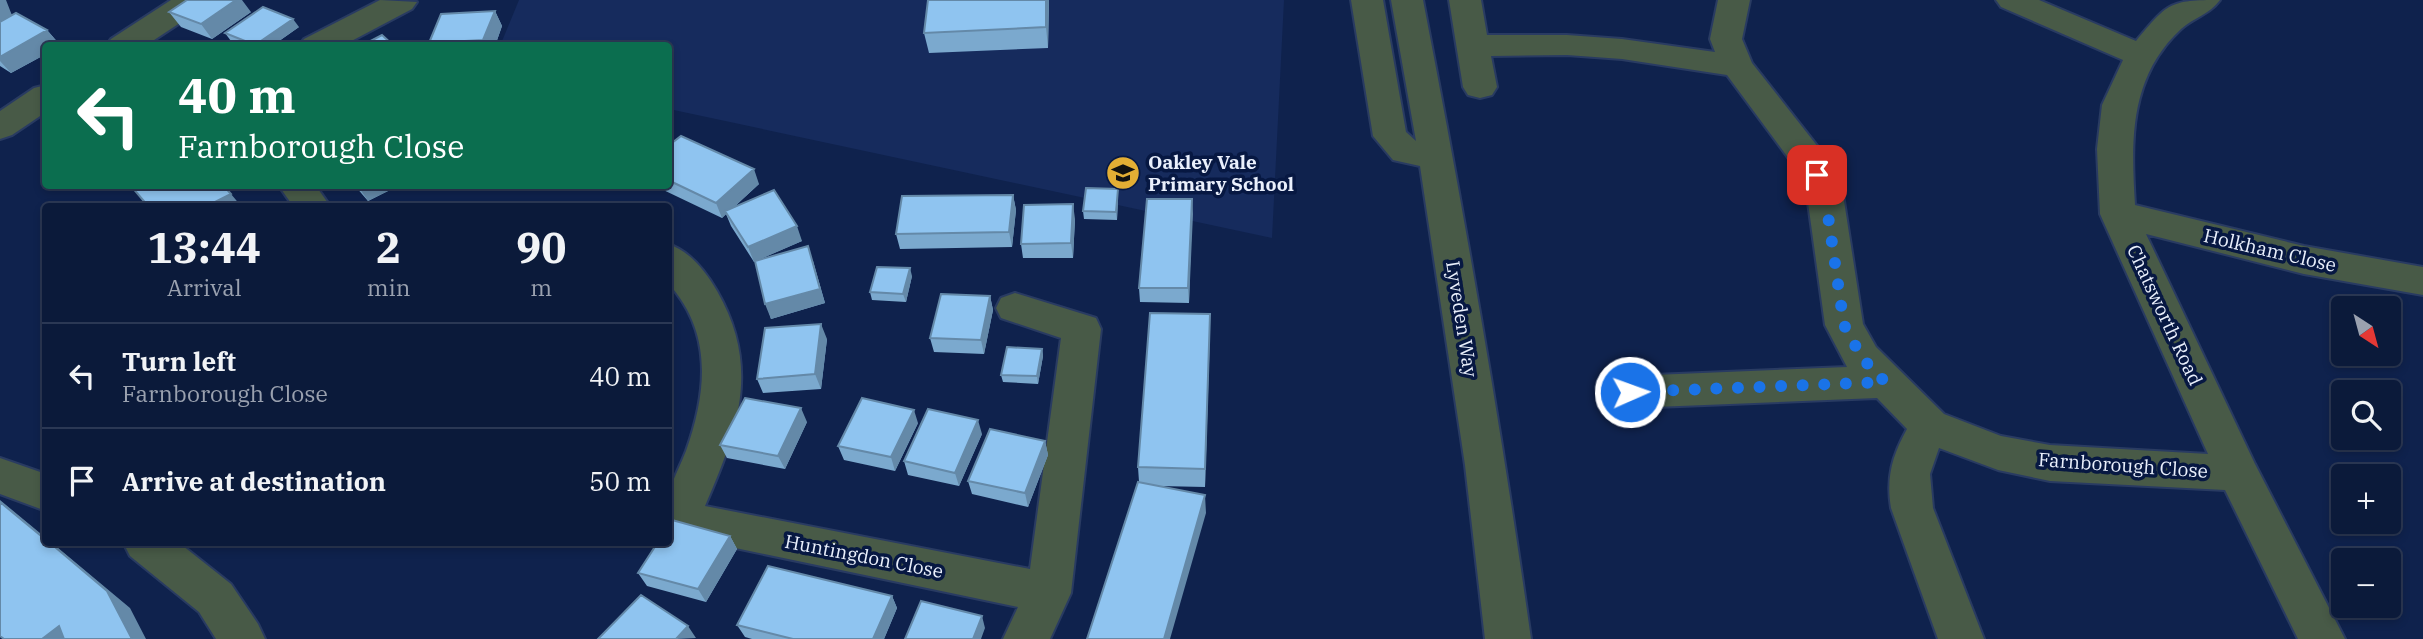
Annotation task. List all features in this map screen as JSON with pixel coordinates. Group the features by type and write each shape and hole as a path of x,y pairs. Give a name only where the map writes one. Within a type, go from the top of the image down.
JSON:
{"street":[{"path":"128,42 193,0"},
{"path":"1367,0 1390,136 1405,151 1436,157"},
{"name":"Lyveden Way","path":"1407,0 1436,157 1486,465 1508,639"},
{"name":"Farnborough Close","path":"1734,0 1726,39 1737,66 1810,161 1824,188 1844,325 1862,358 1930,426 1998,453 2050,463 2238,472"},
{"path":"2012,0 2141,56"},
{"name":"Chatsworth Road","path":"2204,0 2170,21 2141,56 2119,105 2114,149 2118,214 2238,472 2322,639"},
{"path":"323,42 401,2"},
{"path":"1480,87 1469,22 1594,47 1737,66"},
{"path":"0,127 42,99"},
{"name":"Holkham Close","path":"2118,214 2304,260 2423,281"},
{"name":"Huntingdon Close","path":"672,261 679,267 708,309 717,327 723,359 722,390 713,437 678,519 1049,593"},
{"path":"1015,308 1082,329 1049,593 1026,639"},
{"path":"1630,392 1885,382"},
{"path":"1930,426 1911,459 1908,486 1912,508 1961,639"},
{"path":"0,476 42,492"},
{"path":"150,546 215,598 242,639"}],"shaded area":[{"name":"Oakley Vale Primary School","path":"519,0 1284,0 1272,238 672,110 672,42 502,42"}],"building":[{"path":"187,0 236,0 201,24 169,12"},
{"path":"928,0 1046,0 1046,27 924,33"},
{"path":"263,7 293,19 259,42 248,42 225,33"},
{"path":"495,11 483,40 429,42 441,14"},
{"path":"16,13 47,30 0,57 0,22"},
{"path":"382,35 390,42 369,42"},
{"path":"681,136 754,169 716,203 672,182 672,143"},
{"path":"1086,188 1118,189 1116,212 1083,211"},
{"path":"134,189 227,189 231,194 213,203 145,203"},
{"path":"774,190 797,226 748,247 725,211"},
{"path":"1013,195 1009,232 896,234 902,196"},
{"path":"1147,199 1192,199 1188,288 1139,288"},
{"path":"1073,204 1071,243 1021,244 1024,205"},
{"path":"808,246 820,289 765,304 755,261"},
{"path":"877,267 910,268 903,294 870,292"},
{"path":"941,294 990,296 981,340 930,338"},
{"path":"1150,313 1210,314 1205,469 1138,467"},
{"path":"821,324 815,374 757,379 765,328"},
{"path":"1007,347 1042,349 1037,376 1001,375"},
{"path":"745,398 801,408 778,456 720,445"},
{"path":"862,398 914,410 891,457 838,446"},
{"path":"928,409 978,420 955,473 904,461"},
{"path":"990,429 1045,441 1025,493 968,481"},
{"path":"1138,482 1205,495 1164,639 1087,639"},
{"path":"0,502 42,537 42,546 54,546 107,591 132,639 64,639 59,626 42,639 4,639 0,636"},
{"path":"672,520 730,536 698,589 638,573 655,546 672,546"},
{"path":"768,566 892,596 873,639 793,639 737,625"},
{"path":"641,595 688,626 676,639 598,639"},
{"path":"921,601 982,616 973,639 905,639"}],"place":[{"name":"Oakley Vale Primary School","path":"1123,173"}],"route":[{"path":"1630,392 1885,382 1862,358 1844,325 1824,188 1817,175"}]}
